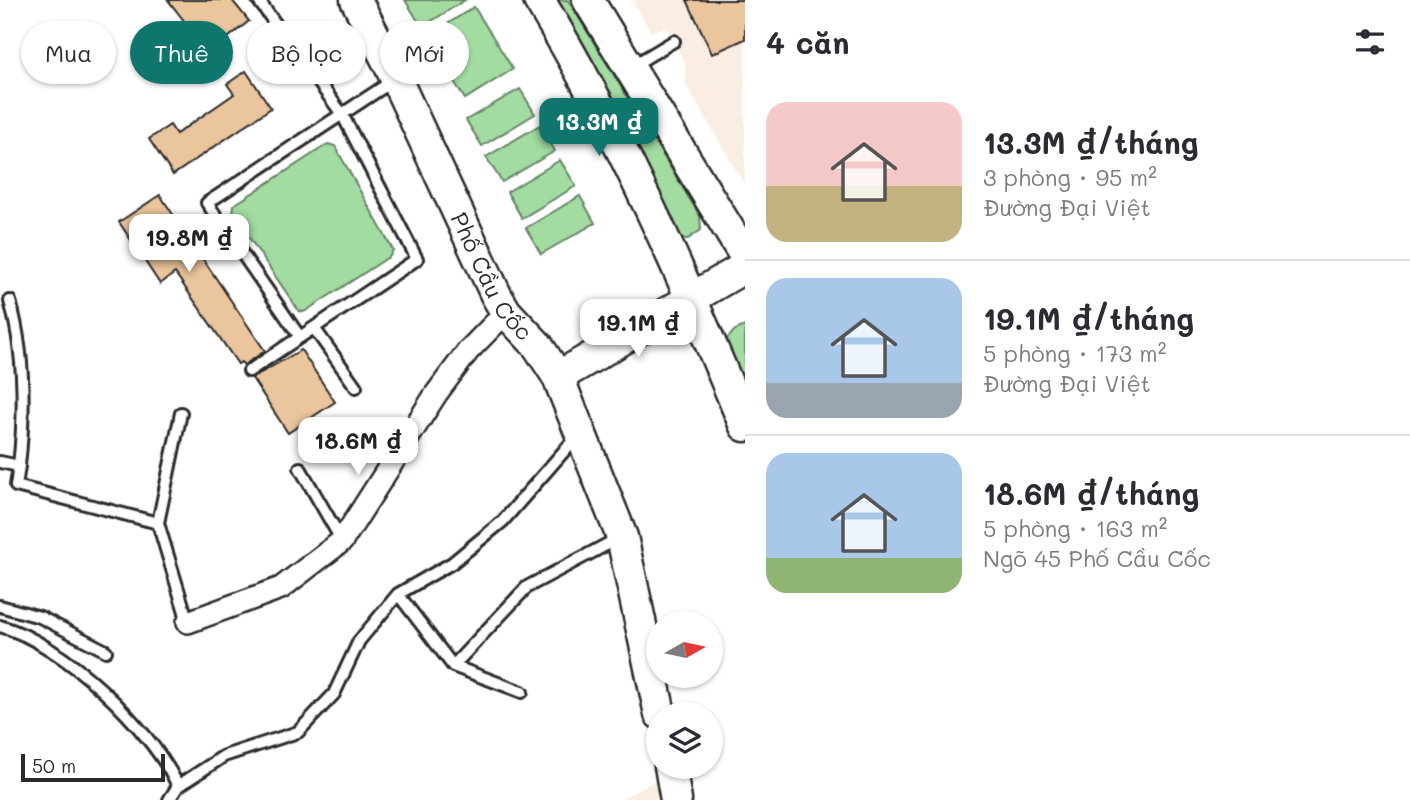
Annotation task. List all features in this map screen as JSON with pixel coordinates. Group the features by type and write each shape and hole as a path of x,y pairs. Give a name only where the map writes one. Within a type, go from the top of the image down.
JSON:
{"street":[{"name":"Phố Cầu Cốc","path":"356,0 380,47"},
{"path":"538,0 616,135 692,297 745,426"},
{"path":"588,0 745,256"},
{"name":"Phố Cầu Cốc","path":"398,84 506,312 538,346 558,377 622,537 657,702"},
{"path":"558,377 745,267"},
{"path":"188,622 281,588 342,541 436,394 468,351 506,312"},
{"path":"672,779 676,800"}],"lane":[{"path":"249,371 417,259 342,114 258,0"},
{"path":"629,67 674,41"},
{"path":"300,337 206,203 388,84"},
{"path":"10,301 19,335 23,428 16,486 158,523"},
{"path":"314,328 356,387"},
{"path":"181,413 158,523 188,622"},
{"path":"169,800 178,786 224,756 298,732 334,694 359,641 398,594 452,563 503,521 580,433"},
{"path":"0,462 19,466"},
{"path":"300,468 342,541"},
{"path":"453,666 527,587 622,537"},
{"path":"398,594 453,666 522,692"},
{"path":"0,606 40,617 106,651"},
{"path":"0,626 72,662 133,723 171,770 178,786"}],"shaded area":[{"path":"632,0 745,0 745,185 686,85 685,64 665,26 651,33"},
{"path":"654,781 660,800 619,800"}],"green space":[{"path":"405,0 465,0 432,21 418,21"},
{"path":"555,0 568,0 700,216 701,230 688,239 679,239 673,232 624,115"},
{"path":"474,7 513,69 465,99 456,84 469,84 469,21 452,21"},
{"path":"520,89 535,114 482,146 466,120"},
{"path":"540,125 555,151 502,182 486,157"},
{"path":"328,144 335,146 393,250 390,256 304,312 299,311 233,214 234,205"},
{"path":"560,160 576,186 522,218 507,192"},
{"path":"580,196 595,223 541,254 526,228"},
{"path":"745,326 745,387 726,340 735,330"}],"building":[{"path":"168,0 232,0 249,21 233,34 233,21 184,21"},
{"path":"687,0 745,0 745,39 712,54"},
{"path":"246,71 247,84 255,84 271,108 173,175 149,139 170,125 176,134 234,94 227,84 233,84 233,80"},
{"path":"160,195 265,351 244,365 241,362 238,364 175,273 160,284 119,222"},
{"path":"301,350 335,402 288,433 252,378"}]}
